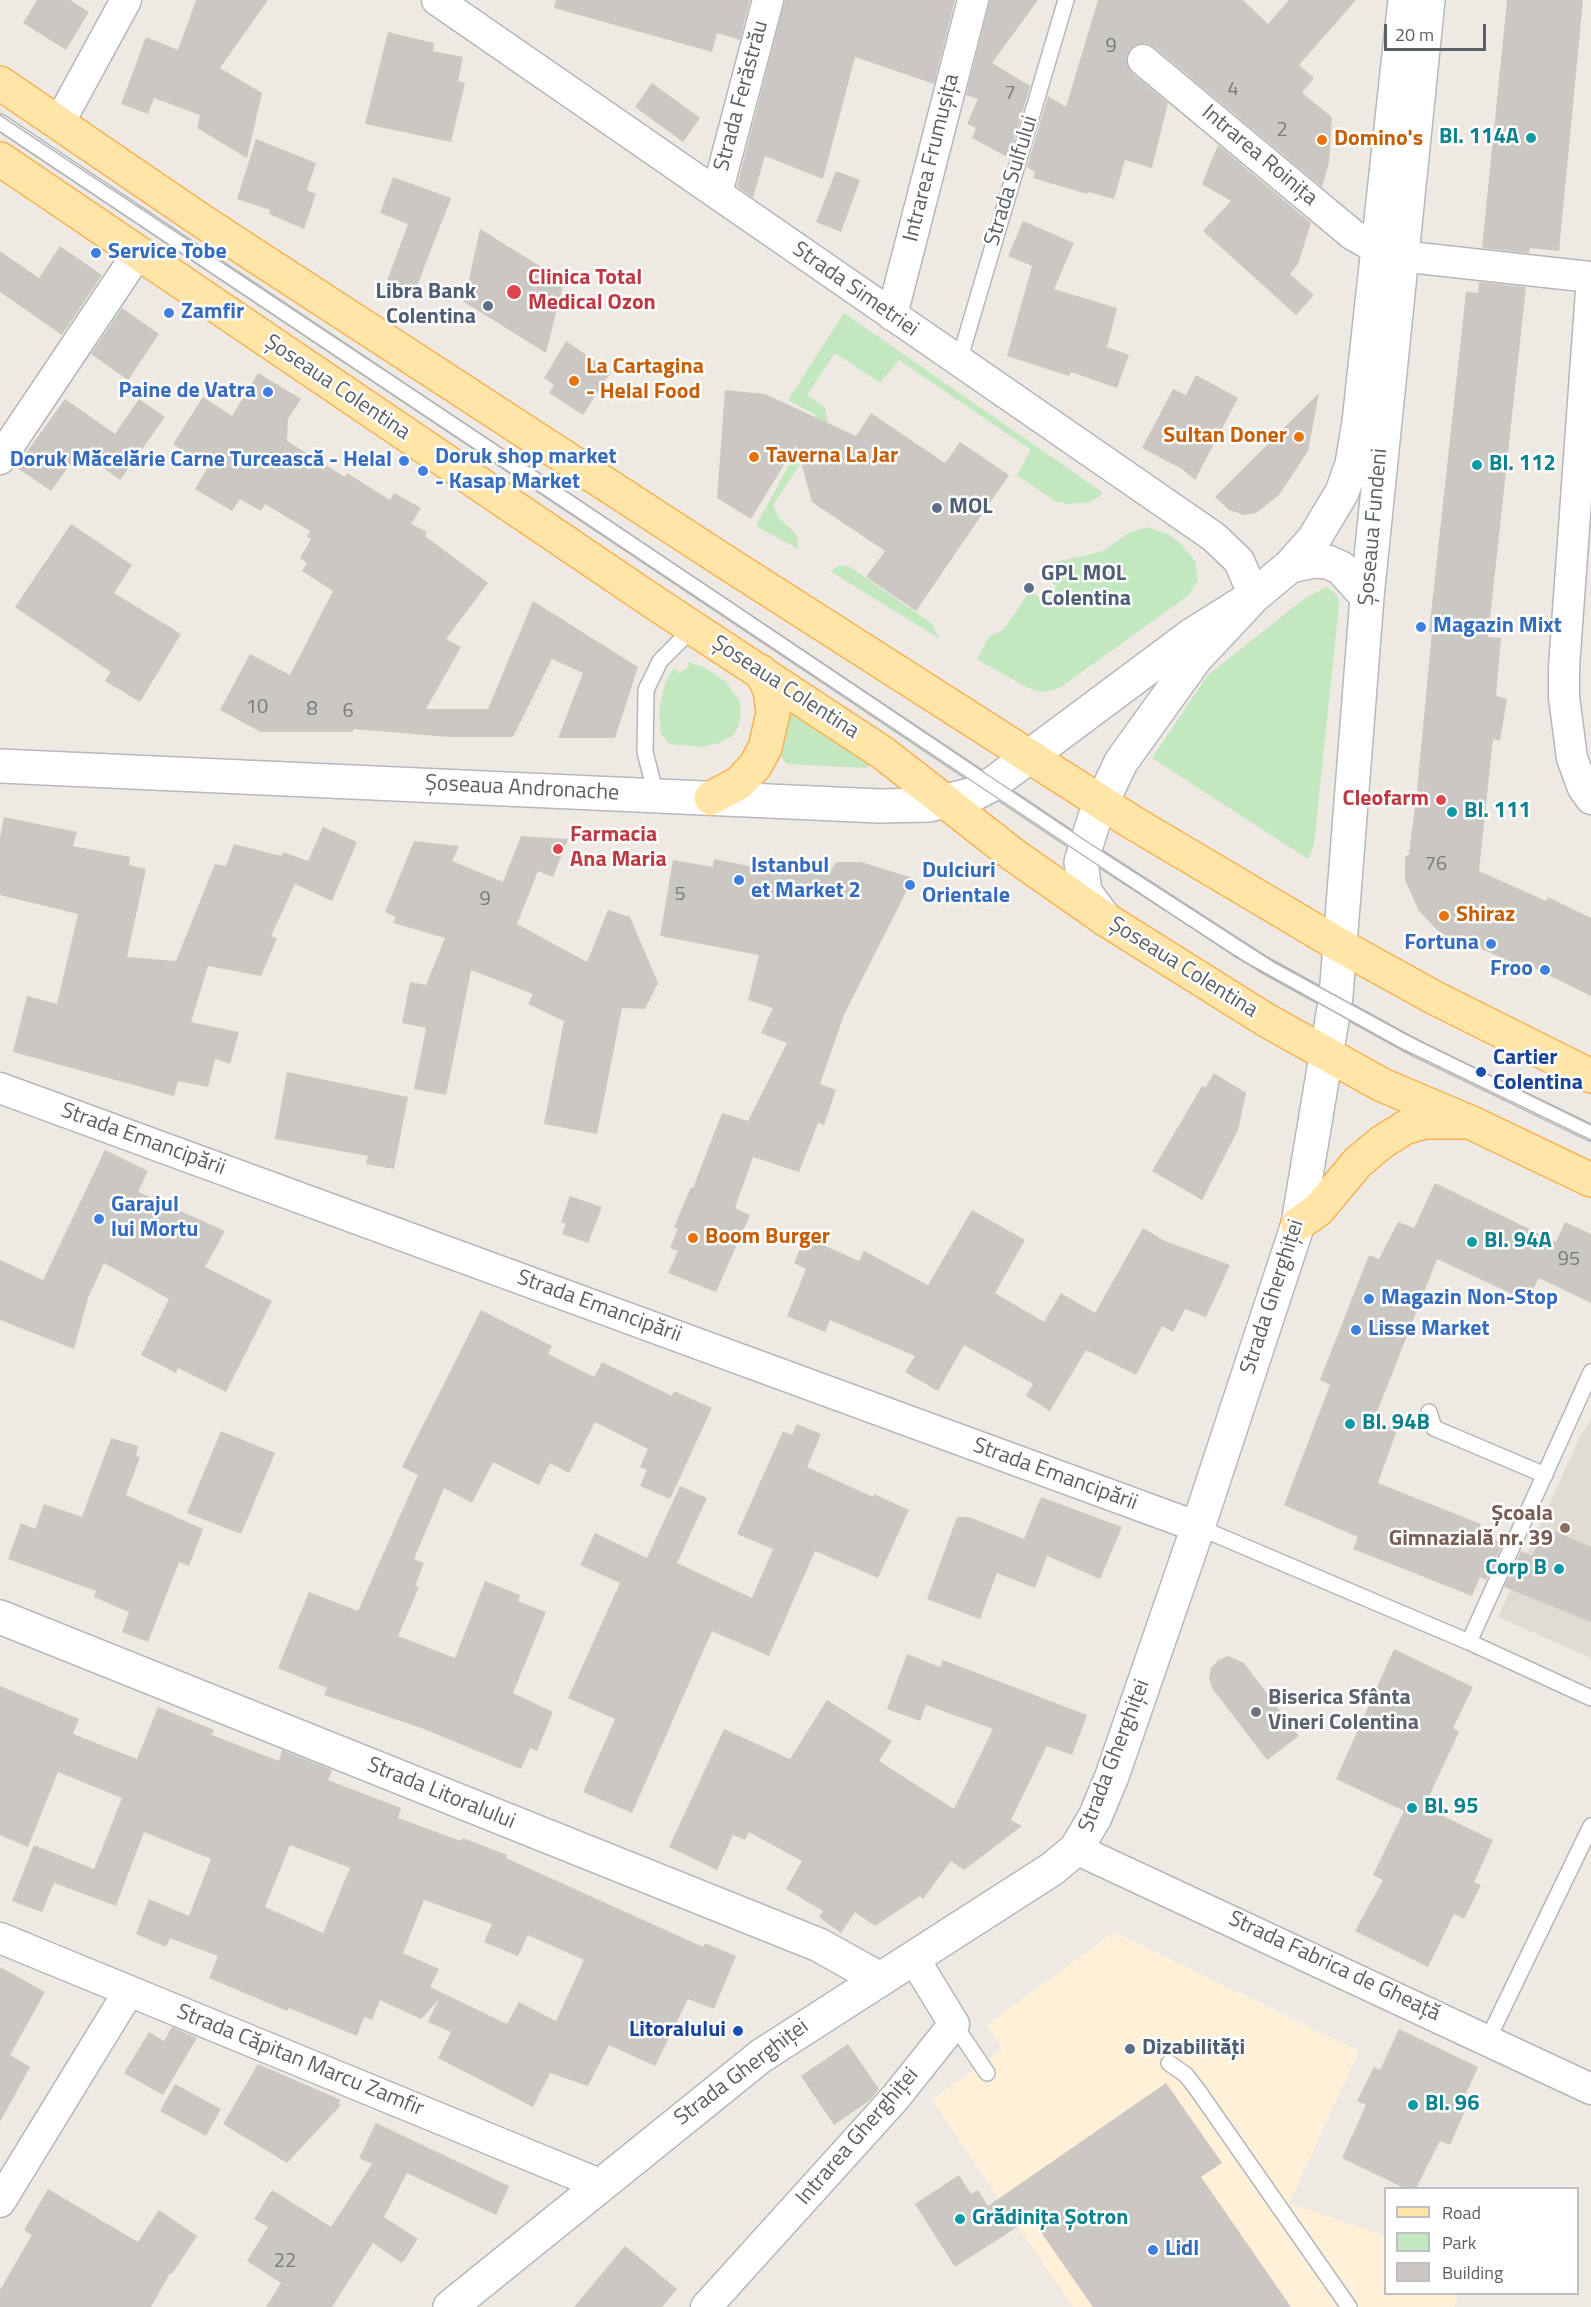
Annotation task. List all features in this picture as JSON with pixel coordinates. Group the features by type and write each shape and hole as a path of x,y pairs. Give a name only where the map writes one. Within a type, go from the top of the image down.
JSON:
{"main road":[{"name":"Șoseaua Fundeni","path":"1328,1055 1341,946 1367,597 1405,0"},
{"name":"Șoseaua Fundeni","path":"1105,919 1089,900 1083,883 1081,862 1101,802 1121,762 1175,683 1217,634 1254,596 1290,566 1326,523 1342,492 1352,464 1389,253 1428,0"},
{"path":"0,83 202,221 724,561 1101,802 1341,946 1433,997 1591,1076"},
{"name":"Șoseaua Colentina","path":"0,159 698,631 907,769 1015,855 1105,919 1266,1020 1382,1085 1472,1123 1591,1180"},
{"path":"1290,566 1314,561 1328,562 1341,568 1367,597"},
{"name":"Șoseaua Fundeni","path":"1030,756 1184,641 1254,596"},
{"path":"711,798 740,783 755,766 765,748 773,712 770,689 760,671"},
{"name":"Șoseaua Andronache","path":"0,765 903,806 949,802 991,785 1030,756"},
{"name":"Strada Gherghiței","path":"450,2307 761,2055 878,1978 1052,1869 1076,1849 1095,1817 1112,1776 1198,1527 1298,1224 1328,1055"},
{"path":"1298,1224 1318,1210 1358,1162 1389,1137 1406,1127 1425,1122 1472,1123"},
{"name":"Strada Litoralului","path":"0,1617 819,1946 878,1978"}],"street":[{"path":"59,123 126,0"},
{"name":"Strada Simetriei","path":"437,0 1214,537 1239,561 1254,596"},
{"name":"Strada Ferăstrău","path":"717,193 768,0"},
{"name":"Intrarea Frumușița","path":"892,315 973,0"},
{"name":"Intrarea Roinița","path":"1143,60 1353,235 1389,253"},
{"path":"0,459 138,253"},
{"path":"1389,253 1591,277"},
{"path":"1591,291 1564,667 1564,697 1572,758 1583,788 1591,799"},
{"name":"Strada Emancipării","path":"0,1088 1198,1527"},
{"name":"Strada Fabrica de Gheață","path":"1076,1849 1488,2039 1591,2089"},
{"name":"Strada Căpitan Marcu Zamfir","path":"0,1938 599,2184"},
{"path":"912,1957 954,2024"},
{"path":"0,2202 129,1991"},
{"name":"Intrarea Gherghiței","path":"706,2307 895,2098 954,2024"}],"lane":[{"name":"Strada Sulfului","path":"959,362 1066,0"},
{"path":"0,122 1084,848 1263,964 1417,1049 1591,1133"},
{"path":"656,795 645,752 646,690 660,661 684,637 698,631"},
{"path":"1469,1642 1591,1372"},
{"path":"1429,1412 1434,1428 1545,1475"},
{"path":"1198,1527 1469,1642 1591,1698"},
{"path":"1488,2039 1591,1826"},
{"path":"954,2024 987,2073"},
{"path":"1169,2063 1179,2067 1193,2084 1349,2307"}],"shaded area":[{"name":"Școala Gimnazială nr. 39","path":"1591,1419 1591,1658 1498,1617 1579,1439"},
{"path":"1114,1932 1359,2051 1289,2203 1384,2236 1384,2295 1458,2295 1454,2307 1073,2307 932,2100 1003,2049 987,2025"}],"green space":[{"path":"844,313 1102,492 1101,495 1090,502 1069,504 1055,501 1017,475 1031,450 899,360 880,383 835,353 807,395 825,408 828,422 773,505 779,518 797,535 798,549 756,526 816,415 788,400"},
{"path":"1147,527 1167,534 1180,543 1195,561 1198,580 1189,595 1061,687 1053,690 1041,692 1028,688 977,659 989,637 1004,629 1030,591 1047,602 1057,586 1041,576 1050,563 1101,552 1129,533"},
{"path":"840,565 850,567 931,623 940,639 830,571"},
{"path":"1326,587 1338,597 1339,605 1314,844 1308,859 1152,758 1208,675 1304,599"},
{"path":"688,662 704,667 725,681 739,700 741,712 738,727 732,736 719,743 702,747 670,744 661,734 659,711 665,683 674,668 678,673 689,667"},
{"path":"794,712 868,762 868,768 787,764 782,758 783,744 789,717"}],"building":[{"path":"37,0 70,0 89,12 66,50 23,23"},
{"path":"196,0 268,0 220,68 262,93 247,158 197,128 200,115 154,98 148,114 121,104 146,37 178,50"},
{"path":"556,0 750,0 740,40 717,33 712,52 554,8"},
{"path":"785,0 955,0 934,84 855,57 823,179 765,156 753,198 737,186"},
{"path":"990,0 1038,0 992,63 1030,86 1009,158 972,138 976,128 967,124 978,99 966,95"},
{"path":"1098,0 1243,0 1268,24 1289,0 1356,0 1299,65 1314,78 1302,93 1332,117 1329,163 1322,187 1154,47 1145,43 1130,49 1126,58 1132,73 1168,103 1152,168 1125,160 1114,199 1088,192 1087,194 1033,178 1035,172 1027,167 1048,96 1066,107"},
{"name":"Bl. 114A","path":"1507,0 1583,0 1559,251 1530,248 1529,253 1482,248"},
{"path":"388,32 434,43 433,51 463,57 458,81 465,83 451,142 365,124"},
{"path":"652,83 700,118 683,142 635,107"},
{"path":"256,139 316,163 307,190 316,194 304,229 269,214 270,210 237,199"},
{"path":"1218,145 1311,223 1298,264 1290,274 1314,295 1296,315 1203,231 1231,201 1202,184"},
{"path":"836,171 860,180 841,232 816,222"},
{"path":"393,177 451,198 412,299 385,286 408,224 380,213"},
{"path":"1023,221 1074,243 1054,289 1117,308 1107,347 1129,355 1117,388 1071,372 1069,376 1007,356 1032,266 1008,256"},
{"name":"Clinica Total Medical Ozon","path":"480,229 564,281 546,353 464,302"},
{"path":"60,246 102,275 62,335 0,292 0,251 39,278"},
{"path":"1479,282 1526,287 1488,637 1501,638 1496,696 1507,699 1500,741 1493,739 1479,871 1546,901 1548,897 1591,918 1591,996 1520,961 1518,965 1457,938 1452,941 1437,930 1419,911 1405,880 1405,857 1409,854 1417,790 1432,632 1429,632 1466,292 1478,293"},
{"path":"122,308 159,334 128,380 91,354"},
{"path":"566,341 611,372 583,415 549,393 554,385 544,378"},
{"path":"258,373 301,399 288,419 287,441 345,477 347,473 390,500 394,493 421,508 411,524 427,532 425,536 488,583 446,639 461,647 426,709 488,709 533,601 638,667 615,738 558,738 583,673 552,659 513,737 449,737 354,729 352,732 261,732 220,710 250,654 290,675 333,591 302,571 307,563 300,558 311,539 307,537 310,531 265,504 261,511 240,499 232,511 195,489 208,467 173,444 203,397 232,416"},
{"path":"1196,375 1238,398 1195,480 1182,469 1142,448 1173,389 1186,395"},
{"path":"725,390 765,394 856,436 871,413 945,463 960,442 1009,475 916,611 866,577 885,551 812,502 796,445 751,519 717,498"},
{"path":"1319,393 1308,451 1279,495 1256,513 1244,515 1229,510 1215,497"},
{"path":"65,399 115,434 139,399 165,417 120,480 80,451 51,491 16,467"},
{"path":"71,524 132,565 114,593 181,634 140,702 105,681 111,672 15,607"},
{"path":"4,817 77,832 73,846 130,857 129,865 146,869 127,957 176,961 215,864 226,866 234,844 281,856 283,852 308,861 323,827 357,842 332,901 295,884 271,936 277,938 261,976 208,966 191,1022 239,1032 230,1064 215,1059 208,1087 178,1081 174,1096 13,1052 27,996 57,1004 78,914 0,895 0,838"},
{"path":"521,836 568,839 553,877 538,871 517,924 587,962 608,910 630,917 658,983 645,1009 622,1008 597,1134 544,1124 564,1021 528,1004 533,994 471,970 446,1095 414,1089 426,1028 402,1023 410,982 426,985 445,938 393,923 396,917 385,912 414,841 459,846 452,861 503,882"},
{"path":"714,859 778,872 779,869 828,875 836,862 861,862 913,878 844,1015 820,1084 836,1090 824,1125 818,1123 799,1172 753,1157 735,1208 750,1215 716,1292 668,1273 678,1251 670,1248 678,1228 674,1227 691,1187 693,1188 722,1113 748,1121 787,1043 761,1033 773,1008 748,1000 759,955 660,936 673,860 713,867"},
{"path":"287,1072 408,1097 394,1169 366,1164 368,1156 275,1139"},
{"path":"1214,1073 1246,1093 1238,1130 1202,1200 1152,1171 1202,1086 1206,1087"},
{"path":"105,1150 148,1171 138,1192 225,1231 205,1267 272,1301 226,1392 178,1368 176,1373 141,1355 169,1299 104,1263 88,1298 74,1349 0,1320 0,1260 43,1280"},
{"name":"Bl. 94B","path":"1435,1183 1556,1242 1565,1222 1591,1234 1591,1303 1539,1278 1527,1301 1437,1259 1374,1420 1397,1430 1378,1483 1481,1524 1478,1533 1503,1543 1486,1580 1480,1577 1472,1596 1353,1549 1358,1537 1284,1505 1330,1385 1320,1380 1369,1255 1379,1259 1398,1222 1414,1228"},
{"path":"570,1196 602,1207 588,1243 562,1234 566,1224 561,1222"},
{"path":"972,1210 1025,1240 995,1293 1044,1322 1061,1293 1095,1313 1143,1228 1165,1241 1230,1265 1206,1317 1185,1309 1173,1332 1162,1326 1136,1375 1086,1350 1050,1411 1026,1396 1033,1384 964,1345 938,1391 905,1372 915,1356 830,1320 825,1332 787,1316 806,1269 794,1263 805,1237 859,1261 864,1251 928,1285"},
{"path":"481,1310 552,1346 548,1354 594,1377 602,1362 672,1396 674,1391 712,1408 670,1499 640,1486 647,1470 640,1467 648,1449 595,1422 569,1473 550,1463 539,1485 493,1462 472,1503 444,1488 414,1559 424,1563 415,1586 419,1587 398,1636 455,1658 485,1581 520,1595 518,1601 546,1612 513,1693 553,1712 537,1751 530,1748 521,1769 424,1729 324,1695 327,1688 278,1668 309,1592 358,1611 418,1475 402,1467"},
{"path":"797,1424 821,1434 807,1467 873,1497 874,1494 909,1510 878,1578 815,1551 769,1656 712,1631 632,1813 583,1792 615,1719 568,1698 620,1583 580,1565 595,1533 647,1558 680,1486 707,1498 677,1563 752,1598 773,1549 737,1534 783,1431 792,1435"},
{"path":"221,1431 275,1453 241,1534 187,1513"},
{"path":"111,1438 138,1446 136,1456 140,1457 126,1495 203,1529 189,1566 179,1562 148,1642 122,1632 129,1612 94,1597 96,1591 8,1559 21,1523 35,1529 44,1504 82,1517"},
{"path":"1041,1497 1122,1527 1100,1579 1047,1556 1035,1588 997,1573 980,1619 927,1599 957,1517 969,1517 1024,1539"},
{"name":"Corp B","path":"1545,1527 1591,1547 1591,1622 1504,1587 1521,1551 1532,1556"},
{"name":"Bl. 95","path":"1394,1649 1473,1687 1453,1728 1459,1732 1424,1807 1493,1840 1474,1882 1481,1885 1464,1919 1454,1914 1428,1967 1355,1931 1383,1880 1373,1875 1404,1811 1336,1779"},
{"path":"907,1654 940,1667 943,1660 1087,1715 1072,1755 1047,1746 1011,1820 1022,1826 964,1870 951,1861 923,1899 920,1896 875,1926 855,1912 841,1933 819,1917 823,1911 786,1889 802,1861 749,1832 745,1840 733,1835 717,1870 669,1847 724,1729 790,1759 827,1700 892,1741 879,1761 954,1809 993,1729 926,1705 920,1721 887,1709"},
{"name":"Biserica Sfânta Vineri Colentina","path":"1228,1656 1244,1663 1299,1736 1267,1760 1212,1688 1209,1678 1211,1668 1218,1660"},
{"path":"0,1686 79,1719 73,1734 137,1759 158,1707 214,1730 212,1735 279,1761 282,1750 332,1770 328,1780 401,1808 398,1818 461,1841 463,1838 507,1855 506,1858 703,1947 705,1943 736,1956 714,2009 688,1999 655,2066 609,2045 588,2086 550,2073 533,2107 438,2058 451,2032 428,2022 439,1999 421,2019 380,2000 372,2020 364,2017 357,2036 289,2008 287,2011 209,1978 218,1956 170,1938 166,1947 136,1934 149,1899 189,1916 211,1859 144,1832 116,1906 54,1883 42,1912 12,1901 34,1845 94,1869 122,1798 58,1772 28,1847 0,1835","holes":["290,1845 350,1868 323,1933 265,1907","424,1900 492,1924 484,1942 518,1956 528,1935 584,1960 556,2021 519,2002 507,2024 430,1987 439,1969 403,1953"]},
{"path":"0,1967 45,1992 10,2055 30,2067 0,2122"},
{"path":"172,2027 197,2038 163,2095 124,2073 149,2032 164,2041"},
{"name":"Bl. 96","path":"1399,2029 1478,2067 1459,2109 1465,2111 1450,2145 1440,2141 1417,2187 1402,2187 1342,2158 1366,2105 1357,2101 1374,2067 1380,2070"},
{"path":"848,2044 879,2089 870,2100 834,2125 801,2076"},
{"path":"258,2064 341,2100 338,2104 341,2105 287,2163 223,2124"},
{"name":"Lidl","path":"1166,2083 1222,2163 1201,2177 1291,2307 1093,2307 1031,2218 955,2267 915,2204 959,2175 971,2194 978,2190 988,2206"},
{"path":"175,2084 221,2109 206,2136 160,2111"},
{"path":"376,2123 509,2186 496,2215 407,2173 384,2217 418,2239 402,2263 373,2243 332,2307 266,2307 281,2283 247,2261 268,2227 254,2219 272,2190 331,2227 372,2164 359,2158"},
{"path":"48,2189 138,2242 159,2210 197,2236 172,2274 170,2273 151,2307 0,2307 0,2290 32,2235 24,2230"},
{"path":"625,2246 677,2289 662,2307 574,2307"}],"tram line":[{"path":"0,115 541,474 1086,841 1274,962 1404,1033 1591,1125"},
{"path":"0,132 1234,956 1398,1047 1591,1140"}],"place":[{"name":"Bl. 114A","path":"1531,138"},
{"name":"Domino's","path":"1322,140"},
{"name":"Service Tobe","path":"96,253"},
{"name":"Clinica Total Medical Ozon","path":"514,292"},
{"name":"Libra Bank Colentina","path":"488,306"},
{"name":"Zamfir","path":"169,313"},
{"name":"La Cartagina - Helal Food","path":"574,381"},
{"name":"Paine de Vatra","path":"268,392"},
{"name":"Sultan Doner","path":"1299,437"},
{"name":"Taverna La Jar","path":"754,457"},
{"name":"Doruk Măcelărie Carne Turcească - Helal","path":"404,461"},
{"name":"Bl. 112","path":"1477,465"},
{"name":"Doruk shop market - Kasap Market","path":"423,471"},
{"name":"MOL","path":"937,508"},
{"name":"GPL MOL Colentina","path":"1029,588"},
{"name":"Magazin Mixt","path":"1421,627"},
{"name":"Cleofarm","path":"1441,800"},
{"name":"Bl. 111","path":"1452,812"},
{"name":"Farmacia Ana Maria","path":"558,849"},
{"name":"Istanbul et Market 2","path":"739,880"},
{"name":"Dulciuri Orientale","path":"910,885"},
{"name":"Shiraz","path":"1444,916"},
{"name":"Fortuna","path":"1491,944"},
{"name":"Froo","path":"1545,970"},
{"name":"Cartier Colentina","path":"1481,1072"},
{"name":"Garajul lui Mortu","path":"99,1219"},
{"name":"Boom Burger","path":"693,1238"},
{"name":"Bl. 94A","path":"1472,1242"},
{"name":"Magazin Non-Stop","path":"1369,1299"},
{"name":"Lisse Market","path":"1356,1330"},
{"name":"Bl. 94B","path":"1350,1424"},
{"name":"Școala Gimnazială nr. 39","path":"1565,1528"},
{"name":"Corp B","path":"1559,1569"},
{"name":"Biserica Sfânta Vineri Colentina","path":"1256,1712"},
{"name":"Bl. 95","path":"1412,1808"},
{"name":"Litoralului","path":"738,2031"},
{"name":"Dizabilități","path":"1130,2049"},
{"name":"Bl. 96","path":"1413,2105"},
{"name":"Grădiniţa Şotron","path":"960,2219"},
{"name":"Lidl","path":"1153,2250"}]}
